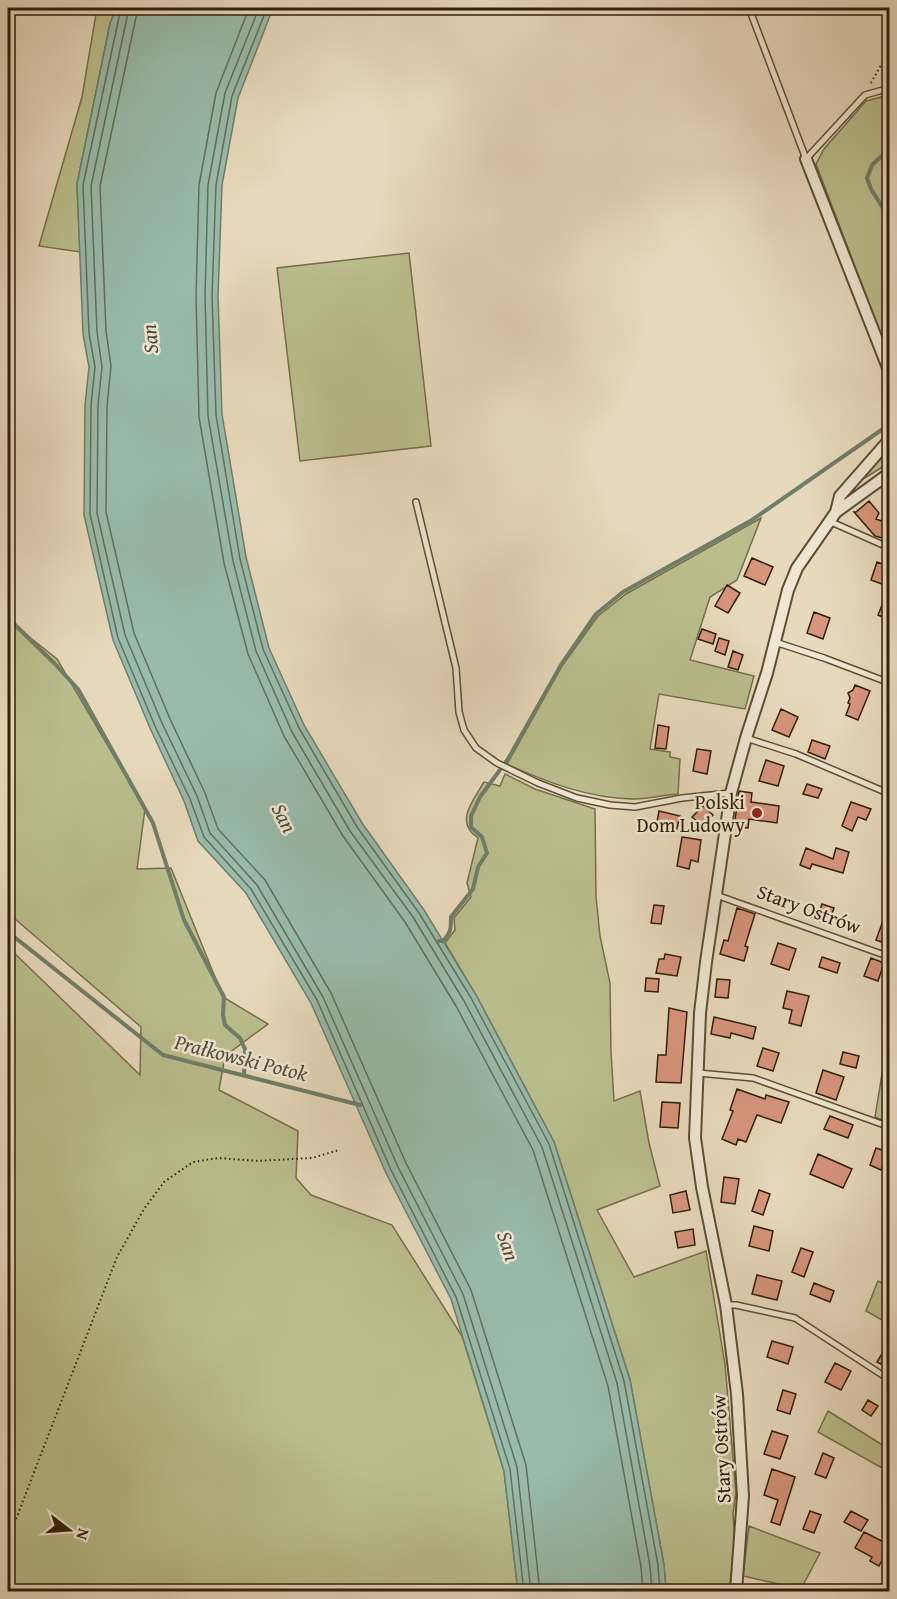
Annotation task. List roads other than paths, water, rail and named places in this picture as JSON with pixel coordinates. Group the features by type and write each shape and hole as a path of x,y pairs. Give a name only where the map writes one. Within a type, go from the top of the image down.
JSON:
{"street":[{"path":"806,159 890,373"},
{"name":"Stary Ostrów","path":"735,1592 743,1496 737,1394 726,1305 702,1187 695,1138 700,1013 731,793 767,673 788,590 797,567 832,516 840,496 890,439"},
{"path":"832,516 890,473"}],"lane":[{"path":"749,8 806,159 865,95 890,88"},
{"path":"416,502 456,668 459,712 464,730 476,748 509,769 577,798 610,805 635,807 681,798 731,793"},
{"path":"832,516 890,549"},
{"path":"775,642 824,657 890,683"},
{"path":"746,738 796,754 890,794"},
{"name":"Stary Ostrów","path":"716,895 890,957"},
{"path":"696,1073 753,1078 890,1126"},
{"path":"726,1305 736,1305 795,1318 890,1380"}],"water":[{"name":"San","path":"116,8 273,8 238,98 222,185 218,296 222,414 246,557 269,648 304,725 362,823 424,910 476,995 554,1142 630,1380 664,1565 666,1591 518,1591 504,1471 451,1299 386,1173 311,1003 246,893 198,841 184,801 113,640 84,515 85,405 89,367 83,334 77,184 110,24"}],"waterway":[{"path":"890,148 872,165 867,178 871,189 890,219"},
{"path":"439,941 443,941 448,935 451,917 473,889 478,867 487,853 482,837 471,827 471,816 480,797 508,759 561,665 596,614 623,592 752,520 890,424"},
{"path":"8,618 78,689 153,823 184,920 224,997 225,1025 240,1038 245,1049 244,1075"},
{"name":"Prałkowski Potok","path":"8,932 163,1055 360,1105"},
{"path":"884,1592 890,1586"}],"place":[{"name":"Polski Dom Ludowy","path":"757,813"}]}
